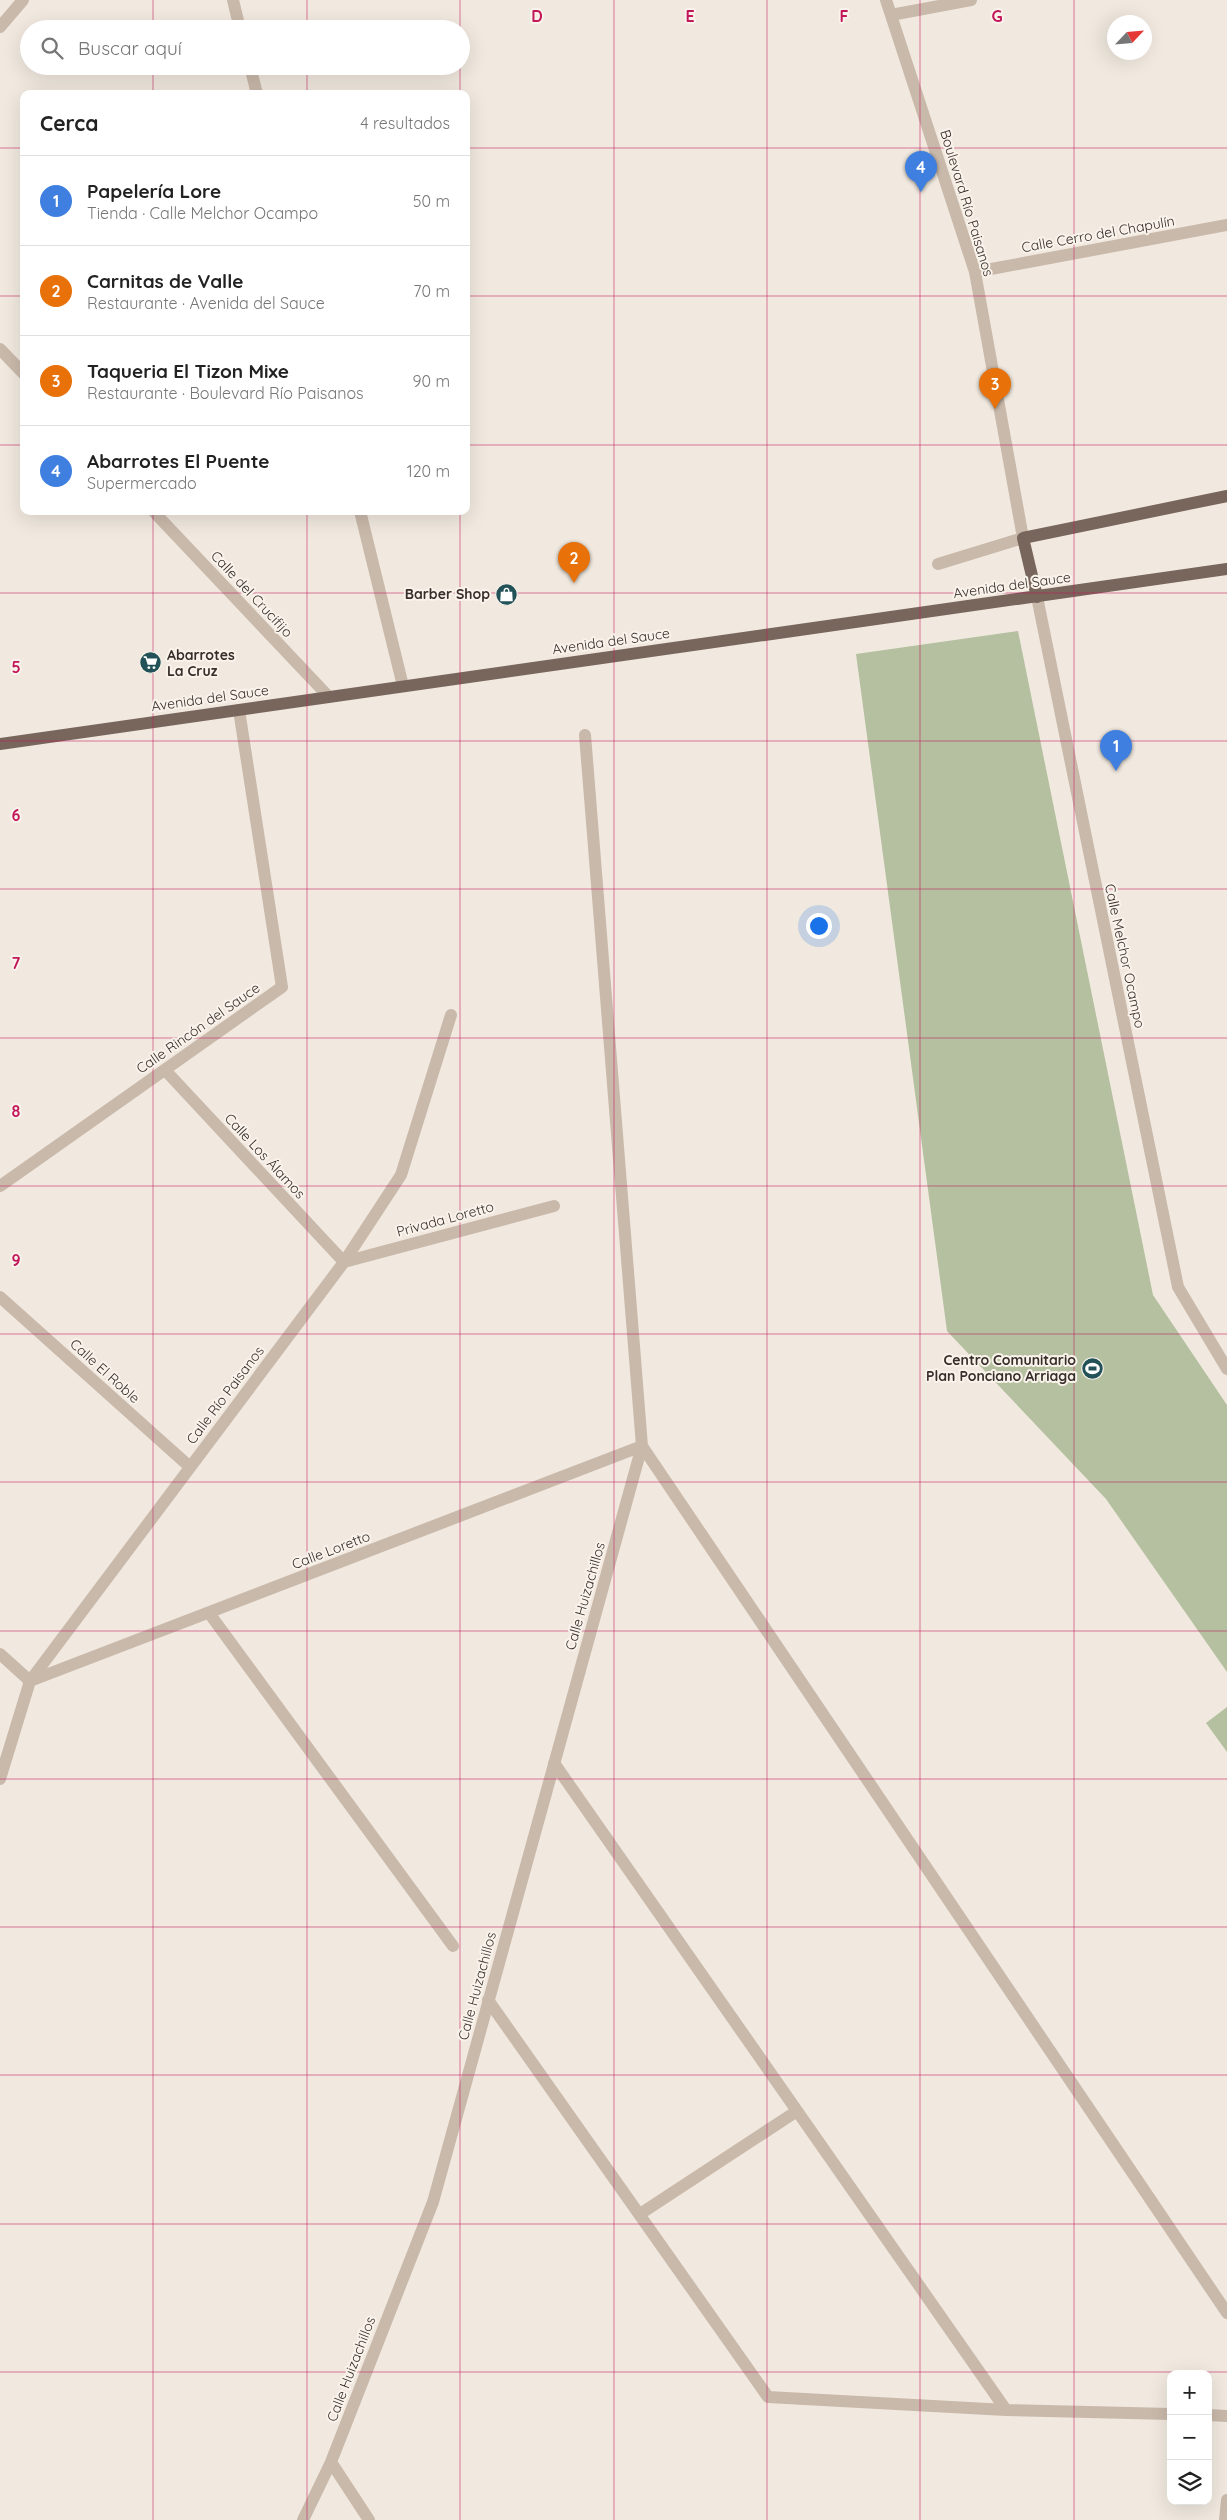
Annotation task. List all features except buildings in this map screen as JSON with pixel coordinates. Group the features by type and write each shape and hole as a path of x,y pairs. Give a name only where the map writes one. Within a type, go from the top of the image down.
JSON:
{"main road":[{"path":"1023,538 1227,496"},
{"name":"Calle Melchor Ocampo","path":"1023,538 1037,597"},
{"name":"Avenida del Sauce","path":"0,744 1227,569"}],"street":[{"path":"0,27 23,0"},
{"path":"233,0 238,20"},
{"name":"Boulevard Río Paisanos","path":"886,0 975,272 1023,538"},
{"path":"891,15 971,0"},
{"path":"252,75 255,90"},
{"name":"Calle Cerro del Chapulín","path":"975,272 1227,225"},
{"path":"0,349 20,370"},
{"name":"Calle del Crucifijo","path":"157,515 329,697"},
{"path":"361,515 403,686"},
{"path":"938,564 1023,538"},
{"name":"Calle Melchor Ocampo","path":"1037,597 1178,1287 1227,1369"},
{"name":"Calle Rincón del Sauce","path":"0,1186 282,988 239,710"},
{"path":"585,735 642,1446 1227,2313"},
{"name":"Calle Río Paisanos","path":"0,1779 30,1681 344,1262 400,1175 451,1015"},
{"name":"Calle Los Álamos","path":"165,1070 344,1262"},
{"name":"Privada Loretto","path":"344,1262 554,1206"},
{"name":"Calle El Roble","path":"0,1297 190,1467"},
{"name":"Calle Loretto","path":"30,1681 642,1446"},
{"name":"Calle Huizachillos","path":"302,2520 331,2462 432,2202 642,1446"},
{"path":"209,1613 453,1946"},
{"path":"0,1654 30,1681"},
{"path":"554,1763 1006,2410"},
{"path":"488,2000 768,2397 1006,2410 1167,2414"},
{"path":"640,2214 797,2110"},
{"path":"1212,2415 1227,2416"},
{"path":"331,2462 368,2520"},
{"path":"1225,2520 1227,2500"}],"green space":[{"path":"1018,631 1153,1295 1227,1405 1227,1672 1106,1499 947,1331 856,654"},
{"path":"1227,1707 1227,1752 1206,1723"}],"place":[{"name":"Abarrotes El Puente","path":"921,192"},
{"name":"Taqueria El Tizon Mixe","path":"995,409"},
{"name":"Carnitas de Valle","path":"574,583"},
{"name":"Barber Shop","path":"506,594"},
{"name":"Abarrotes La Cruz","path":"151,663"},
{"name":"Papelería Lore","path":"1116,771"},
{"name":"Centro Comunitario Plan Ponciano Arriaga","path":"1092,1368"}]}
